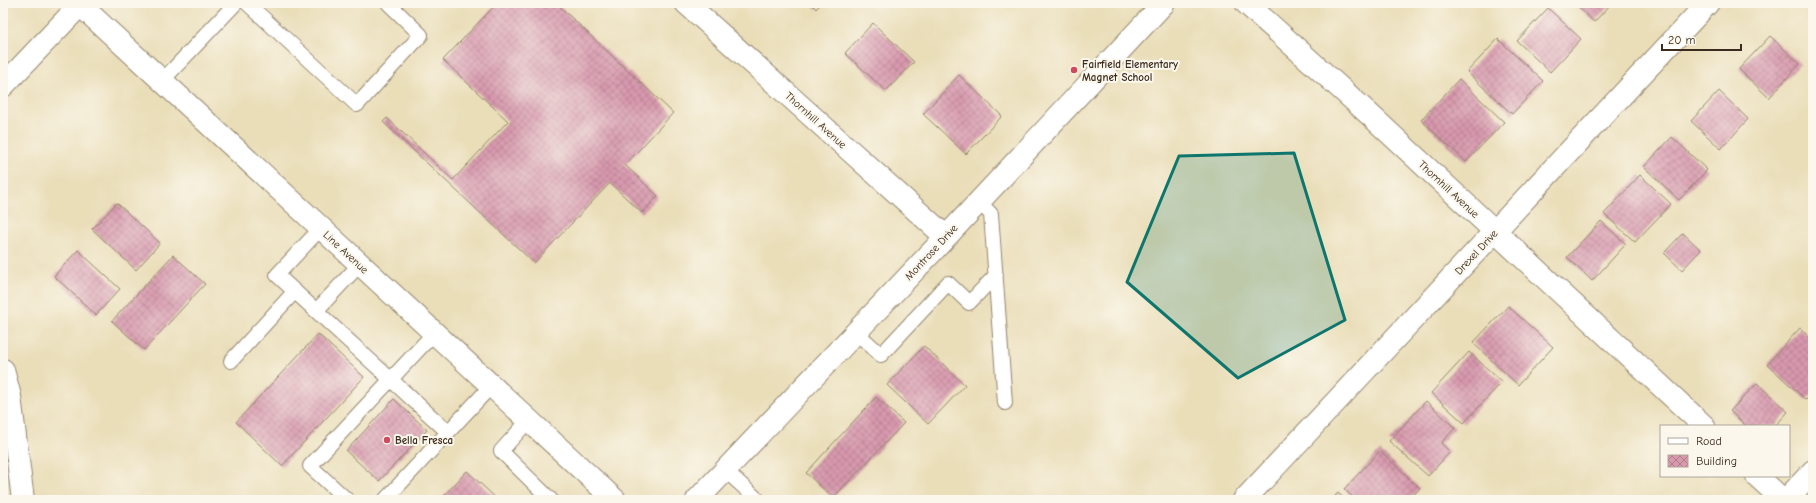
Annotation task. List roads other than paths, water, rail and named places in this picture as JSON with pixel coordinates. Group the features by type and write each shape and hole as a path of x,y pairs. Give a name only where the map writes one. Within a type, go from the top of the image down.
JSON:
{"street":[{"name":"Thornhill Avenue","path":"686,3 946,237"},
{"name":"Montrose Drive","path":"697,500 979,202 1164,3"},
{"name":"Thornhill Avenue","path":"1246,3 1369,114 1703,425"},
{"name":"Drexel Drive","path":"1244,500 1708,3"},
{"name":"Line Avenue","path":"80,4 615,500"},
{"path":"3,86 80,4"},
{"path":"3,370 10,396 23,500"},
{"path":"1786,500 1813,471"},
{"path":"1758,477 1783,500"}],"lane":[{"path":"162,81 236,3"},
{"path":"247,3 358,105 421,35 388,3"},
{"path":"979,202 991,214 1005,403"},
{"path":"320,228 277,275 448,432"},
{"path":"316,310 360,264"},
{"path":"856,332 881,355 948,283 969,303 996,275"},
{"path":"231,361 295,291"},
{"path":"347,500 310,466 434,333"},
{"path":"385,500 491,386"},
{"path":"529,420 501,451 551,500"},
{"path":"726,470 758,500"}],"place":[{"name":"Fairfield Elementary Magnet School","path":"1074,70"},
{"name":"Bella Fresca","path":"387,440"}]}
